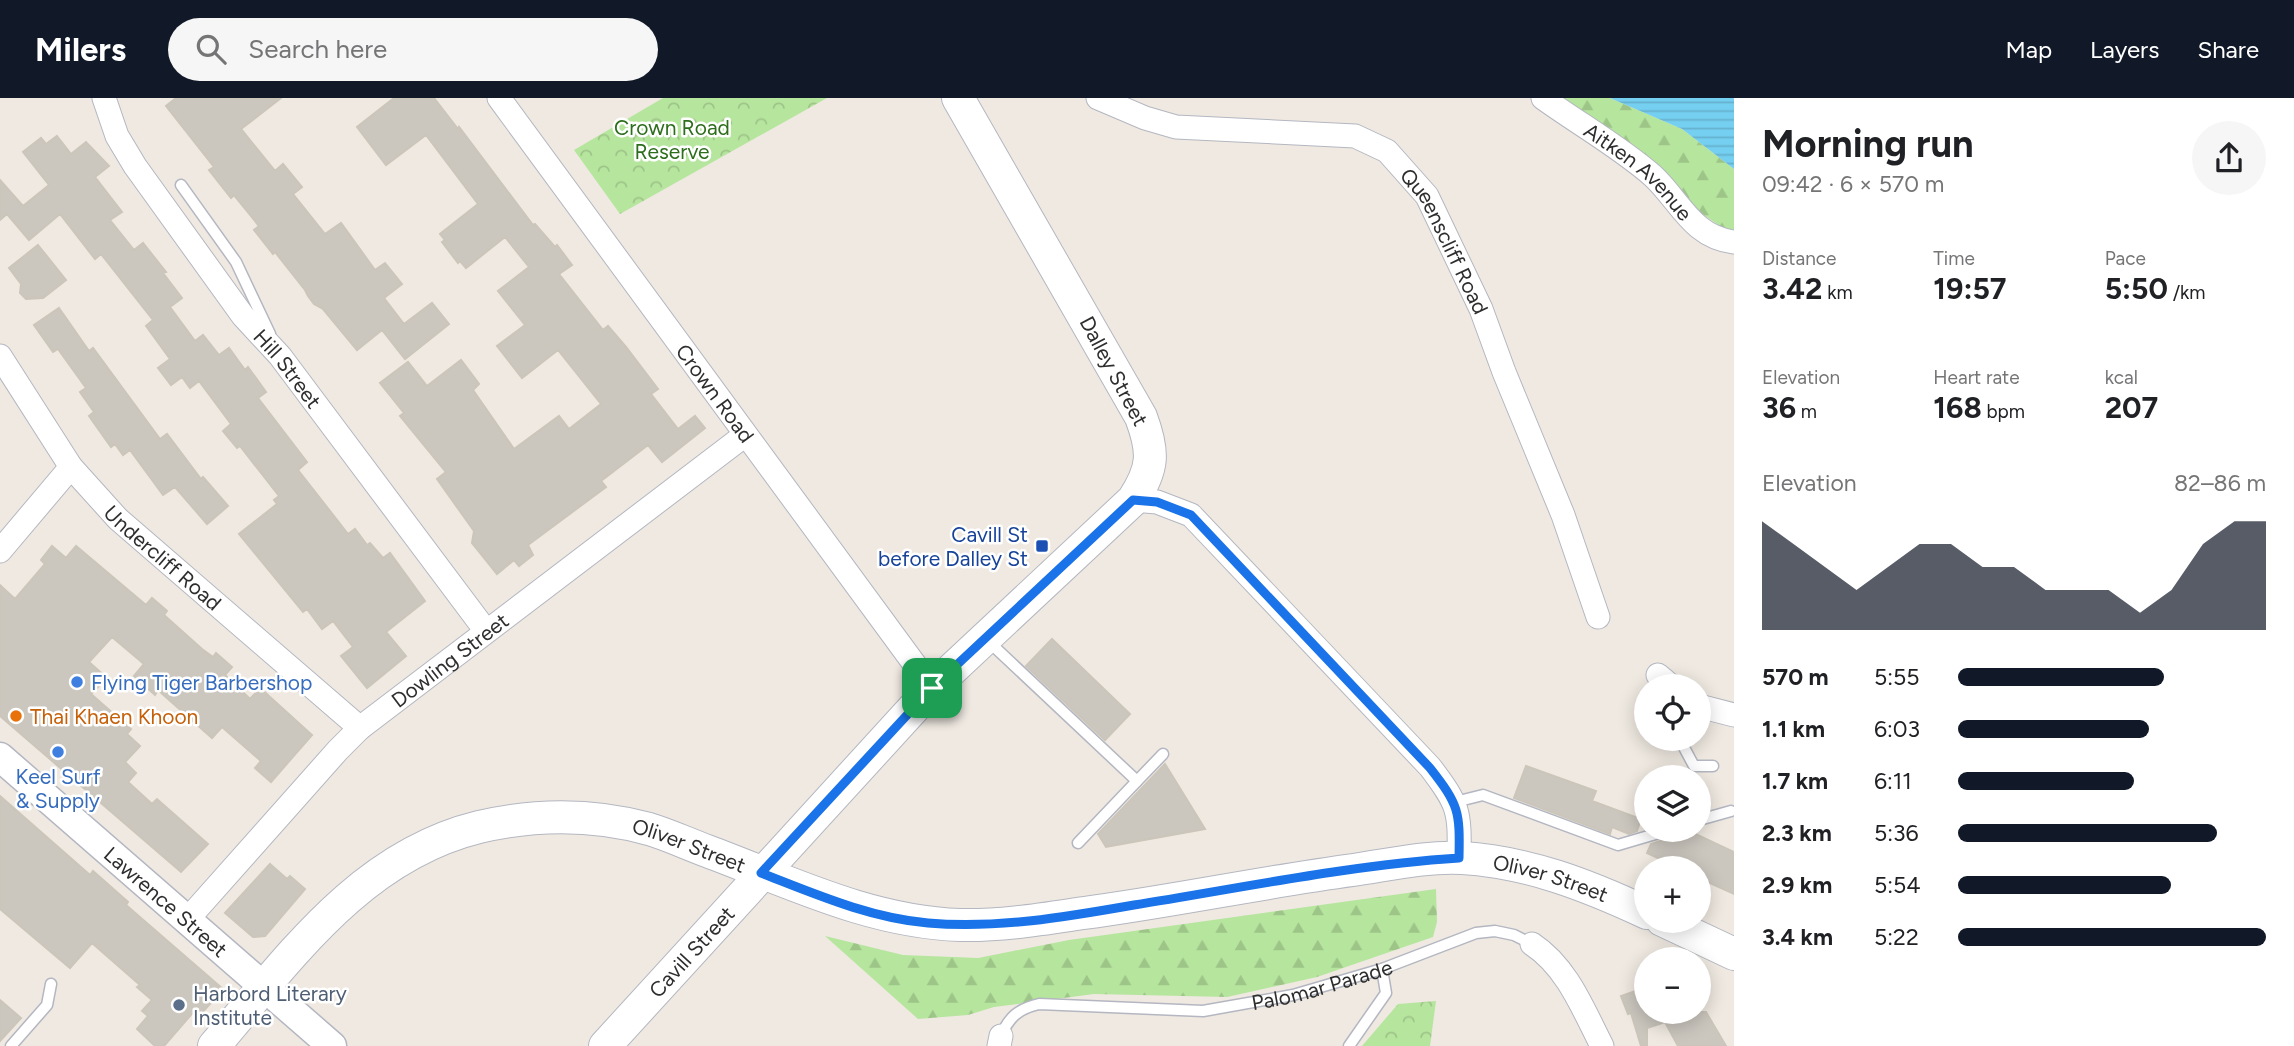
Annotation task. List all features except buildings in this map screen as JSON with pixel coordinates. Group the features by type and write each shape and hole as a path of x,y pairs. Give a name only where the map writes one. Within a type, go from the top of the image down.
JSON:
{"main road":[{"name":"Dalley Street","path":"959,99 1141,417 1149,440 1151,458 1147,476 1133,500"},
{"name":"Cavill Street","path":"605,1046 932,688 1133,500"},
{"name":"Oliver Street","path":"214,1046 323,922 370,878 423,847 476,828 515,820 587,818 652,830 848,905 895,918 928,923 1004,924 1108,910 1338,872 1459,858 1514,864 1549,873 1634,907"},
{"path":"1690,933 1734,954"}],"street":[{"name":"Hill Street","path":"104,98 117,136 135,166 243,316 280,356 486,631"},
{"name":"Crown Road","path":"499,98 932,688"},
{"name":"Queenscliff Road","path":"1098,98 1145,118 1176,127 1355,136 1388,151 1427,197 1481,309 1563,514 1598,617"},
{"name":"Aitken Avenue","path":"1544,98 1654,177 1680,210 1700,227 1718,240 1734,242"},
{"name":"Undercliff Road","path":"0,356 71,467 118,519 360,729"},
{"name":"Dowling Street","path":"187,920 338,750 360,729 745,435"},
{"path":"0,551 71,467"},
{"path":"1133,500 1157,502 1191,515 1430,768 1455,802 1460,829 1459,858"},
{"path":"1711,709 1734,715"},
{"name":"Lawrence Street","path":"0,757 332,1046"},
{"name":"Palomar Parade","path":"1532,944 1548,954 1558,968 1577,997 1602,1046"}],"lane":[{"path":"181,185 236,262 280,356"},
{"path":"985,638 1137,781"},
{"path":"1686,751 1694,766 1713,766"},
{"path":"1078,843 1163,754"},
{"path":"1455,802 1483,795 1618,845 1634,840"},
{"path":"1711,817 1731,811"},
{"name":"Palomar Parade","path":"1000,1041 1013,1015 1023,1008 1038,1004 1203,1011 1293,995 1382,969 1476,933 1495,931 1514,935 1532,944"},
{"path":"1349,1046 1386,993 1382,969"},
{"path":"11,1046 47,1005 51,984"}],"green space":[{"name":"Crown Road Reserve","path":"663,98 827,98 620,214 574,150"},
{"path":"1555,98 1610,98 1682,129 1734,169 1734,230 1726,230 1698,211"},
{"path":"1436,889 1437,922 1433,937 1317,977 1227,997 1094,994 994,1007 968,1015 918,1019 825,936 903,955 978,958 1069,940"},
{"path":"1436,1001 1430,1046 1362,1046 1398,1004"}],"water":[{"path":"1610,98 1734,98 1734,169 1682,129"}],"place":[{"name":"Cavill St before Dalley St","path":"1042,546"},
{"name":"Flying Tiger Barbershop","path":"77,682"},
{"name":"Thai Khaen Khoon","path":"16,716"},
{"name":"Keel Surf & Supply","path":"58,752"},
{"name":"Harbord Literary Institute","path":"179,1005"}],"route":[{"path":"1133,500 1157,502 1191,515 1430,768 1455,802 1460,829 1459,858 1338,872 1108,910 1004,924 962,925 928,923 866,911 761,873 932,688 1133,500"}]}
